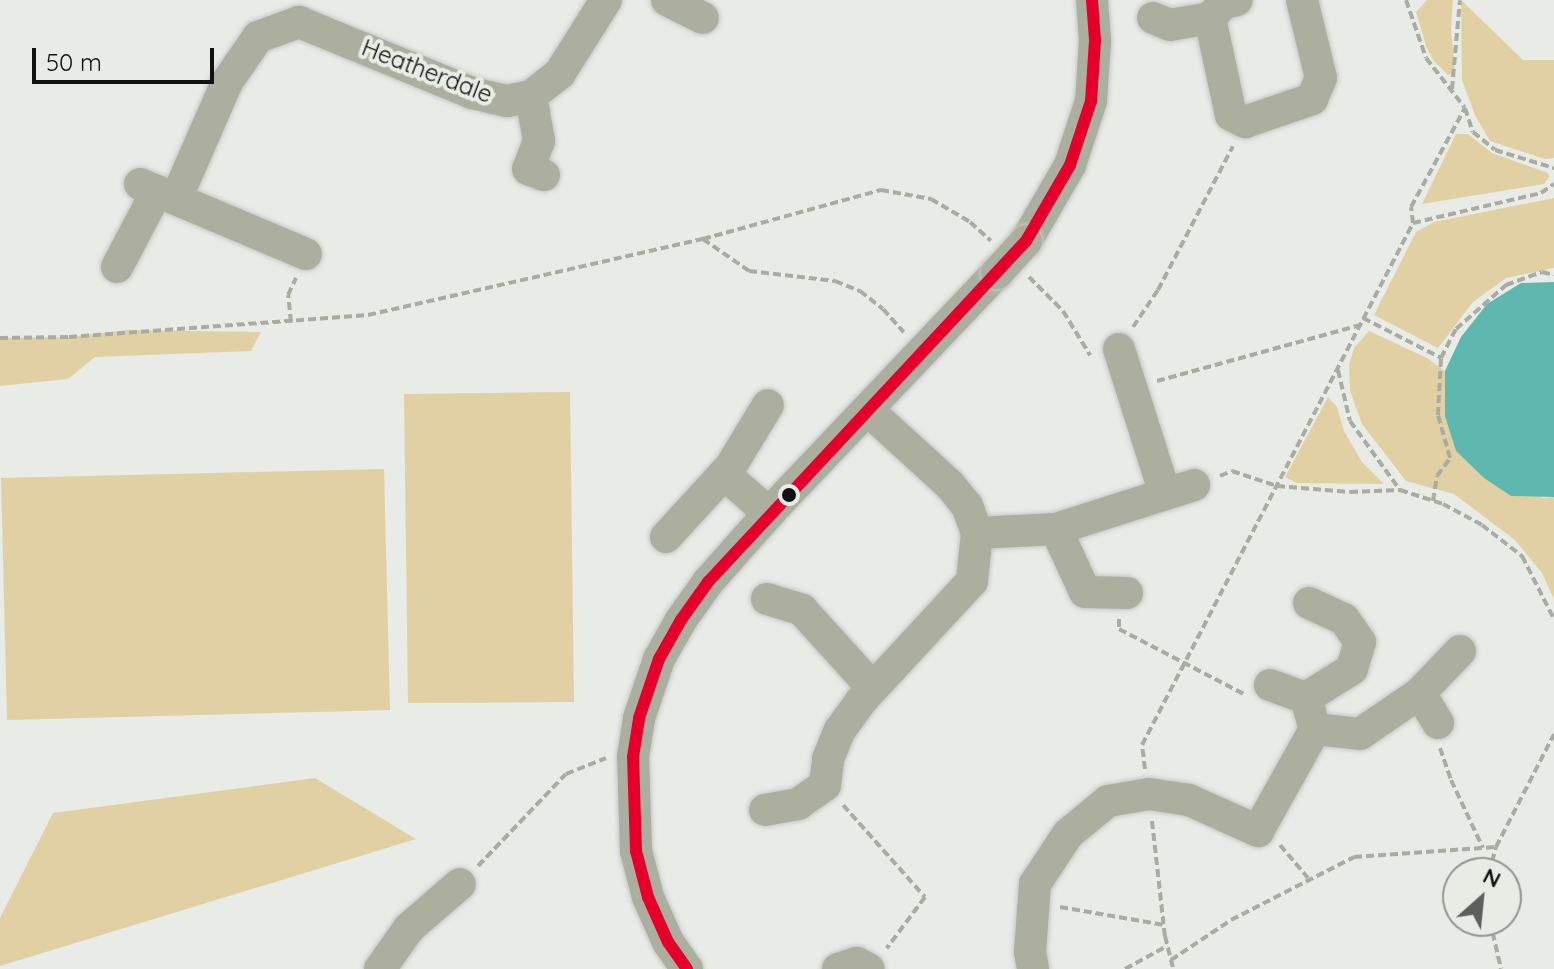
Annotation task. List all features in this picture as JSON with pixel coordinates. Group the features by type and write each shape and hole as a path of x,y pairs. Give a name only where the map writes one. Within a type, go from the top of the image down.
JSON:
{"street":[{"path":"544,175 528,169 539,141 531,96 560,73 602,11 606,0"},
{"path":"667,0 703,18"},
{"path":"687,969 668,942 648,897 640,866 631,791 639,718 659,659 681,620 769,513 924,354 1026,241 1070,165 1091,101 1095,40 1092,0"},
{"path":"1153,18 1170,25 1210,18 1224,3 1237,0"},
{"path":"1210,18 1231,115 1245,122 1312,99 1321,78 1302,0"},
{"name":"Heatherdale","path":"117,267 158,191 201,138 240,59 258,37 301,11 472,93 507,101 531,96"},
{"path":"158,191 306,254"},
{"path":"977,533 1056,529 1180,490 1131,388 1105,353"},
{"path":"666,537 739,456 768,405"},
{"path":"765,810 798,804 825,785 832,749 840,730 867,694 972,581 977,533 967,506 950,485 869,411"},
{"path":"724,474 769,513"},
{"path":"1056,529 1085,592 1122,592"},
{"path":"767,599 802,610 867,694"},
{"path":"1306,698 1352,669 1360,642 1344,619 1309,603"},
{"path":"1315,729 1360,734 1420,693 1460,651"},
{"path":"1270,685 1306,698"},
{"path":"1420,693 1438,723"},
{"path":"1033,969 1030,952 1035,884 1068,834 1108,801 1149,794 1189,800 1267,835 1315,729 1306,698"},
{"path":"380,969 409,928 460,884"},
{"path":"838,969 857,963 875,963"}],"path":[{"path":"1415,0 1407,2 1426,58 1465,108 1473,132 1495,150 1554,168"},
{"path":"1452,91 1460,0"},
{"path":"1173,969 1164,925 1142,745 1413,223 1411,207 1465,108"},
{"path":"0,338 69,337 368,315 703,239 881,190 931,199 970,222 1006,264 1063,311 1105,353 1158,290 1245,122"},
{"path":"1413,223 1541,193 1552,187"},
{"path":"703,239 749,271 835,281 860,291 883,309 924,354"},
{"path":"291,322 288,295 306,254"},
{"path":"1433,501 1437,476 1450,458 1438,415 1441,358 1456,329 1506,285 1542,272 1554,275"},
{"path":"1363,318 1441,358"},
{"path":"1131,388 1360,325"},
{"path":"1338,367 1350,421 1400,490"},
{"path":"1180,490 1232,471 1277,486 1350,492 1400,490 1433,501 1482,525 1522,556 1554,619"},
{"path":"1122,592 1119,629 1258,700 1270,685"},
{"path":"1438,723 1440,756 1483,848"},
{"path":"1493,857 1554,734"},
{"path":"460,884 566,774 600,758 633,757"},
{"path":"825,785 925,897 875,963"},
{"path":"1267,835 1309,878"},
{"path":"1171,960 1231,920 1354,857 1496,847"},
{"path":"1034,902 1164,925"},
{"path":"1494,937 1501,969"},
{"path":"1125,969 1167,946"}],"shaded area":[{"path":"1427,0 1453,0 1451,28 1455,73 1448,75 1433,60 1426,46 1416,12"},
{"path":"1461,0 1523,60 1554,60 1554,158 1545,159 1490,141 1475,115 1462,80"},
{"path":"1456,134 1468,134 1492,153 1548,173 1549,177 1544,184 1422,204"},
{"path":"1554,198 1554,268 1506,278 1473,302 1438,348 1374,315 1416,232 1434,222"},
{"path":"127,330 261,332 251,351 95,357 68,379 0,386 0,338 69,337"},
{"path":"1369,331 1427,358 1445,371 1445,415 1542,498 1554,497 1554,599 1542,573 1515,540 1454,494 1406,481 1362,424 1350,391 1349,365 1354,348"},
{"path":"570,392 574,702 408,703 404,394"},
{"path":"1328,397 1337,407 1344,431 1362,462 1384,484 1297,483 1285,477"},
{"path":"384,469 390,710 7,720 1,478"},
{"path":"315,778 416,839 0,966 0,918 53,813"}],"water":[{"path":"1554,282 1554,497 1511,496 1484,478 1456,451 1445,416 1445,371 1461,337 1487,304 1521,283"}],"transit line":[{"path":"687,969 668,942 648,897 636,851 633,757 639,718 659,659 708,582 1026,241 1070,165 1091,101 1095,40 1092,0"}]}
